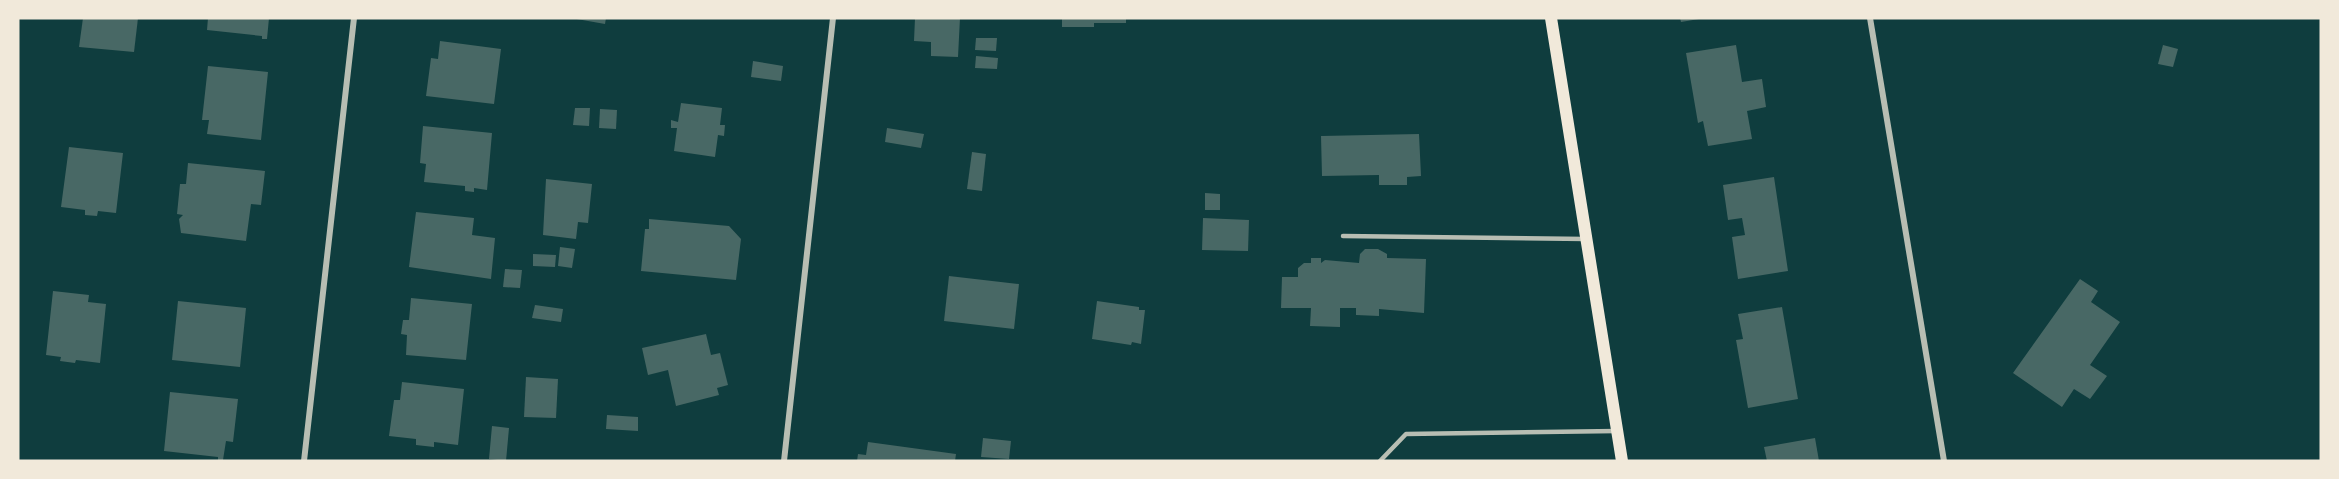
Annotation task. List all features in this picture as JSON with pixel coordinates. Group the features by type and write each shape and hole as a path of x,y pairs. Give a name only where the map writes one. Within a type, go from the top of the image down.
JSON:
{"main road":[{"path":"1551,18 1622,461"}],"street":[{"path":"304,461 354,18"},
{"path":"784,461 833,18"},
{"path":"1870,18 1944,461"}],"lane":[{"path":"1343,236 1586,239"},
{"path":"1380,461 1406,434 1617,431"}],"building":[{"path":"83,18 138,18 134,52 79,47"},
{"path":"208,18 269,18 267,39 262,39 262,36 207,30"},
{"path":"571,18 606,18 605,24"},
{"path":"915,18 960,18 958,57 931,56 931,42 914,41"},
{"path":"1062,18 1126,18 1126,23 1094,23 1094,27 1062,27"},
{"path":"1680,18 1698,18 1699,19 1681,22"},
{"path":"976,38 997,38 996,51 975,50"},
{"path":"440,41 501,49 494,104 426,96 431,58 438,59"},
{"path":"1736,45 1742,82 1762,79 1766,107 1747,111 1752,139 1708,146 1703,121 1698,123 1686,53"},
{"path":"2163,45 2178,49 2173,67 2158,64"},
{"path":"976,56 998,58 997,69 975,68"},
{"path":"753,61 783,66 781,81 751,77"},
{"path":"208,66 268,72 261,140 207,134 209,120 202,120"},
{"path":"681,103 722,108 720,125 725,125 724,136 718,135 715,157 674,151 677,128 671,128 671,120 678,122"},
{"path":"575,108 590,108 589,126 573,125"},
{"path":"600,109 617,110 616,129 599,128"},
{"path":"423,126 492,133 487,190 474,188 474,192 465,191 465,186 424,182 426,164 420,163"},
{"path":"887,128 924,134 921,148 885,142"},
{"path":"1419,134 1421,176 1407,177 1407,185 1379,185 1379,175 1322,176 1321,136"},
{"path":"69,147 123,153 116,213 98,211 97,216 85,215 85,210 61,207"},
{"path":"972,152 986,154 982,191 967,189"},
{"path":"188,163 265,171 261,205 251,204 246,241 181,233 179,219 183,215 177,214 180,184 186,184"},
{"path":"1774,177 1788,271 1738,279 1732,237 1745,235 1742,218 1728,220 1723,185"},
{"path":"546,179 592,184 588,223 578,222 576,239 543,235"},
{"path":"1205,193 1220,194 1220,210 1205,210"},
{"path":"416,212 474,218 472,235 495,238 491,279 409,267"},
{"path":"1203,218 1249,220 1248,251 1202,250"},
{"path":"649,219 729,226 741,239 736,280 641,271 645,229 649,229"},
{"path":"560,247 575,249 572,268 558,266"},
{"path":"1365,249 1378,249 1387,254 1387,258 1426,259 1424,313 1379,309 1379,316 1356,315 1356,308 1340,308 1340,327 1310,326 1311,308 1281,308 1282,277 1298,277 1298,268 1304,263 1311,263 1311,258 1321,258 1321,263 1325,260 1359,263 1360,254"},
{"path":"533,254 556,255 555,267 533,266"},
{"path":"505,269 522,270 520,288 503,287"},
{"path":"949,276 1019,284 1014,329 944,321"},
{"path":"2080,279 2098,291 2091,302 2120,322 2090,365 2107,376 2090,399 2074,389 2062,407 2013,373"},
{"path":"53,291 89,295 88,302 106,304 100,363 60,361 61,357 46,355"},
{"path":"411,298 472,304 466,360 406,355 407,335 401,334 403,320 409,320"},
{"path":"178,301 246,308 240,367 172,360"},
{"path":"1097,301 1139,307 1139,310 1145,310 1141,344 1132,342 1131,345 1092,339"},
{"path":"535,305 563,309 561,322 532,318"},
{"path":"1782,307 1798,399 1748,408 1736,340 1743,339 1738,314"},
{"path":"706,334 711,355 720,353 728,385 717,388 719,395 676,406 668,370 648,375 642,348"},
{"path":"526,377 558,379 556,418 524,417"},
{"path":"402,382 464,389 458,445 434,442 434,447 416,445 416,439 389,436 394,400 400,400"},
{"path":"170,392 238,399 233,442 226,441 223,460 218,460 218,457 164,451"},
{"path":"607,415 638,417 638,431 606,429"},
{"path":"492,426 509,428 506,461 489,459"},
{"path":"983,438 1011,441 1009,459 981,457"},
{"path":"1815,438 1819,461 1767,461 1764,447"},
{"path":"868,442 956,454 955,461 857,461 858,454 866,455"}]}
